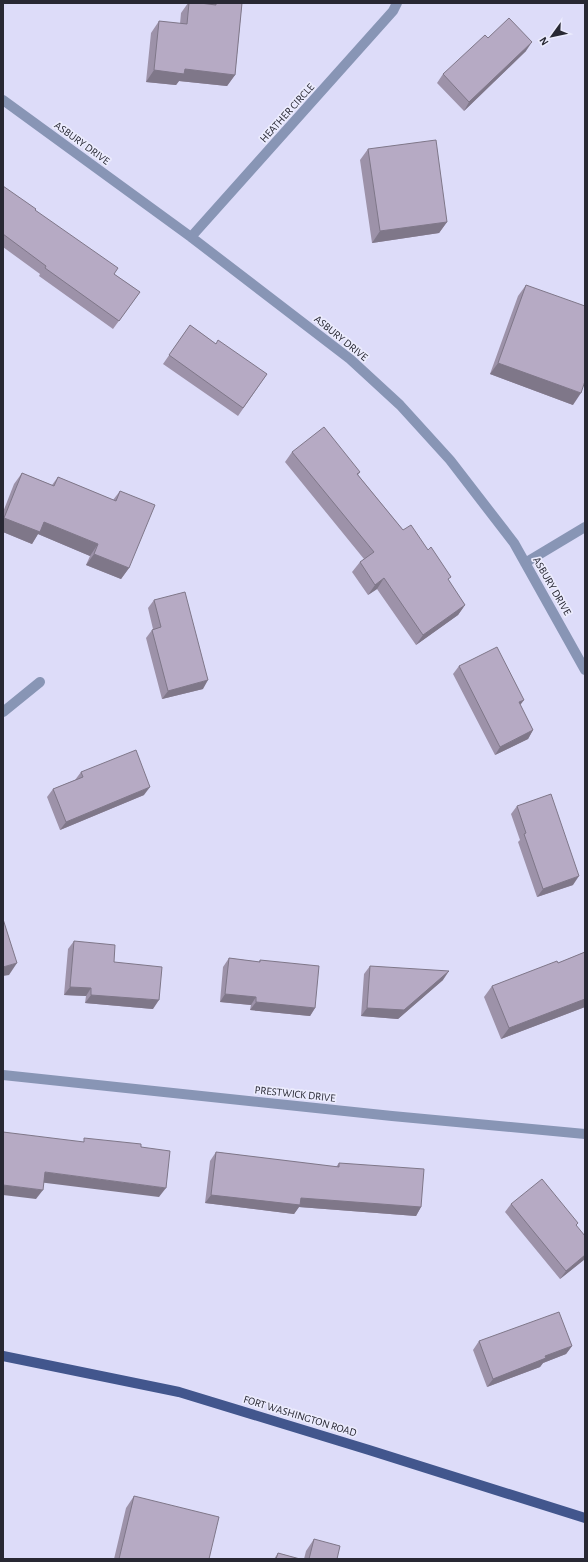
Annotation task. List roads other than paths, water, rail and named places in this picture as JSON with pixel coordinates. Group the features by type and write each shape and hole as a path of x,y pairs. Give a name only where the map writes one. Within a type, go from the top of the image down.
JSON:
{"main road":[{"name":"FORT WASHINGTON ROAD","path":"3,1356 179,1392 585,1518"}],"street":[{"name":"HEATHER CIRCLE","path":"191,237 342,69 392,11 397,3"},
{"name":"ASBURY DRIVE","path":"3,100 191,237 350,359 400,405 450,460 514,543 585,670"},
{"path":"525,564 585,527"},
{"path":"3,712 40,682"},
{"name":"PRESTWICK DRIVE","path":"3,1075 392,1116 585,1134"}]}
